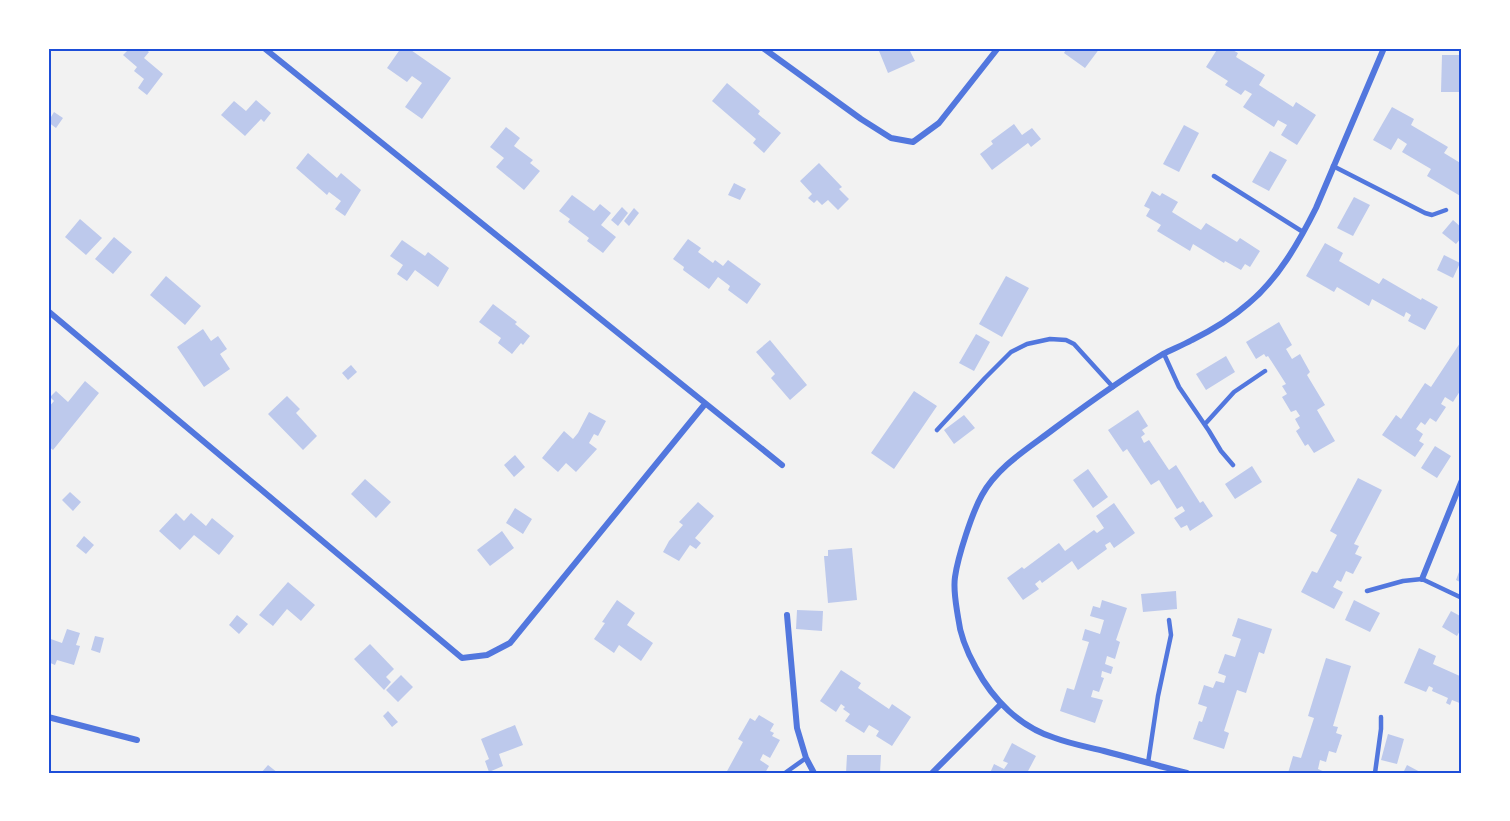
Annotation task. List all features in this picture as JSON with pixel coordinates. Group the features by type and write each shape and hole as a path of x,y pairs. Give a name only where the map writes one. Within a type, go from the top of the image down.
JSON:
{"street":[{"path":"264,48 782,465"},
{"path":"764,48 861,119 891,138 913,142 939,123 998,48"},
{"path":"1187,773 1054,738 1024,724 1001,704 986,686 966,648 959,627 954,578 972,518 982,495 998,474 1017,457 1113,387 1164,354 1230,318 1269,284 1288,257 1316,208 1384,48"},
{"path":"48,311 462,658 487,655 510,643 705,404"},
{"path":"1422,579 1462,480"},
{"path":"787,615 797,728 806,758 814,773"},
{"path":"932,773 1001,704"},
{"path":"48,717 137,740"}],"lane":[{"path":"1333,166 1425,213 1432,215 1446,210"},
{"path":"1214,176 1303,232"},
{"path":"937,430 1011,352 1027,344 1050,339 1066,340 1074,344 1113,387"},
{"path":"1164,354 1179,387 1221,451 1233,465"},
{"path":"1204,424 1234,392 1265,371"},
{"path":"1367,591 1403,581 1422,579 1462,598"},
{"path":"1148,763 1158,696 1171,635 1169,620"},
{"path":"1375,773 1381,717"},
{"path":"785,773 806,758"}],"building":[{"path":"130,48 144,48 149,52 144,58 163,74 147,95 138,88 144,79 134,71 137,67 123,55"},
{"path":"401,48 408,48 451,78 422,119 405,107 422,83 412,76 407,82 387,68"},
{"path":"887,48 918,48 910,51 915,61 888,73 879,51"},
{"path":"1067,48 1100,48 1085,68 1064,53"},
{"path":"1218,48 1229,48 1238,53 1236,57 1265,75 1259,85 1293,107 1296,102 1316,115 1297,145 1281,135 1287,125 1278,120 1274,127 1243,107 1252,94 1245,90 1241,95 1225,85 1228,81 1206,67"},
{"path":"1442,55 1462,55 1462,92 1441,92"},
{"path":"727,83 760,111 758,114 781,133 764,153 753,143 756,139 712,101"},
{"path":"256,100 271,113 264,122 261,119 245,136 221,115 234,101 246,111"},
{"path":"1392,107 1414,119 1411,125 1448,147 1444,153 1462,164 1462,197 1427,176 1431,169 1402,152 1407,144 1398,138 1391,150 1373,140"},
{"path":"54,112 63,118 56,128 48,122"},
{"path":"1014,124 1022,135 1032,128 1041,139 1031,147 1028,143 992,170 980,154 993,144 991,141"},
{"path":"1184,125 1199,133 1179,172 1163,164"},
{"path":"506,127 520,138 514,146 533,160 530,163 540,171 524,190 496,167 504,158 490,147"},
{"path":"1270,151 1287,160 1269,191 1252,182"},
{"path":"308,153 337,178 341,173 361,190 345,216 335,209 341,201 329,192 327,195 296,168"},
{"path":"819,163 842,187 839,189 849,199 838,210 828,200 822,205 817,200 814,203 808,198 812,194 800,181"},
{"path":"734,183 746,189 740,200 728,195"},
{"path":"1152,191 1160,196 1162,193 1178,202 1172,212 1201,230 1206,223 1237,242 1240,238 1260,251 1250,267 1245,264 1241,270 1225,261 1224,263 1193,244 1190,251 1157,231 1161,225 1146,216 1150,209 1144,206"},
{"path":"572,195 594,211 600,204 611,213 601,225 616,237 603,253 587,241 589,238 568,222 570,219 559,211"},
{"path":"1354,197 1370,205 1353,236 1337,228"},
{"path":"622,207 628,213 618,226 611,220"},
{"path":"634,208 639,213 629,226 624,221"},
{"path":"80,219 102,238 86,255 65,237"},
{"path":"1453,220 1462,228 1462,237 1456,244 1442,233"},
{"path":"114,237 132,252 113,274 95,259"},
{"path":"688,239 701,248 698,252 713,263 715,260 723,266 728,260 761,284 747,304 728,290 730,286 718,277 709,289 683,270 684,267 673,259"},
{"path":"402,240 425,256 428,252 449,268 438,287 415,270 407,281 397,274 403,265 390,256"},
{"path":"1325,243 1343,253 1339,261 1379,284 1383,278 1438,307 1425,330 1408,321 1411,315 1406,312 1404,317 1372,299 1369,306 1337,287 1334,292 1306,276"},
{"path":"1444,255 1460,263 1453,278 1437,270"},
{"path":"166,276 201,306 185,325 150,295"},
{"path":"1006,276 1029,288 1002,337 979,324"},
{"path":"493,304 517,322 515,324 530,336 512,354 498,343 501,338 479,322"},
{"path":"1279,322 1292,345 1286,349 1292,359 1300,354 1310,372 1307,375 1325,405 1317,410 1335,441 1314,453 1308,444 1305,446 1296,431 1300,428 1295,419 1300,416 1296,410 1291,412 1282,397 1287,394 1282,386 1286,384 1268,356 1264,354 1256,359 1246,342"},
{"path":"203,329 211,341 218,336 227,349 220,354 230,369 204,387 177,347"},
{"path":"976,334 990,342 974,371 959,363"},
{"path":"770,340 807,385 790,400 771,378 775,374 756,352"},
{"path":"1460,343 1462,344 1462,388 1453,402 1445,397 1441,404 1446,407 1436,422 1430,418 1425,425 1421,422 1416,429 1423,434 1419,441 1424,444 1415,457 1382,435 1396,415 1401,419 1425,383 1431,387"},
{"path":"1226,356 1235,372 1206,390 1196,374"},
{"path":"351,365 357,372 348,380 342,373"},
{"path":"85,381 99,393 53,450 48,446 48,408 54,401 50,397 56,391 68,402"},
{"path":"914,391 937,406 894,469 871,453"},
{"path":"287,396 300,409 296,413 317,436 303,450 268,414"},
{"path":"1138,410 1148,426 1142,430 1145,434 1141,437 1144,443 1149,440 1169,470 1176,465 1200,503 1203,501 1213,516 1190,531 1187,525 1181,528 1174,518 1185,511 1182,506 1177,509 1159,480 1151,485 1127,449 1123,452 1108,430"},
{"path":"589,412 606,421 598,436 594,434 589,443 597,449 576,472 566,463 558,472 542,458 564,431 573,439"},
{"path":"964,415 975,428 954,444 944,430"},
{"path":"1435,446 1451,456 1437,478 1421,468"},
{"path":"515,455 525,467 514,477 504,465"},
{"path":"1252,466 1262,482 1235,499 1225,484"},
{"path":"1088,469 1108,497 1093,508 1073,480"},
{"path":"1358,478 1382,490 1354,544 1359,546 1355,554 1362,557 1353,574 1346,571 1341,582 1337,580 1333,587 1343,592 1334,609 1301,592 1312,571 1317,573 1337,535 1330,531"},
{"path":"365,479 391,502 376,518 351,494"},
{"path":"70,492 81,502 73,511 62,500"},
{"path":"698,502 714,516 695,538 701,543 696,549 690,545 679,561 663,552 683,525 679,522"},
{"path":"1114,503 1135,533 1114,548 1110,542 1105,545 1107,549 1078,570 1072,561 1042,583 1040,580 1035,584 1039,589 1023,600 1007,578 1022,567 1024,569 1059,543 1065,551 1094,530 1097,533 1104,528 1096,516"},
{"path":"515,508 532,519 523,534 506,523"},
{"path":"176,513 184,521 191,513 206,526 212,518 234,536 219,555 194,535 180,550 159,531"},
{"path":"502,531 514,548 490,566 477,550"},
{"path":"84,536 94,545 86,554 76,546"},
{"path":"852,548 857,600 828,603 824,556 828,556 828,550"},
{"path":"1462,564 1462,583 1456,580"},
{"path":"288,582 315,605 301,621 287,609 273,626 259,615"},
{"path":"1176,591 1177,609 1143,612 1141,594"},
{"path":"617,600 635,613 627,625 653,643 641,661 619,645 614,653 594,639"},
{"path":"1102,600 1127,608 1116,640 1120,642 1115,659 1107,656 1105,664 1113,667 1111,674 1102,671 1101,677 1104,678 1099,692 1093,690 1091,697 1103,700 1095,723 1060,711 1067,688 1074,690 1089,642 1082,640 1085,629 1100,634 1104,620 1090,616 1093,606 1100,608"},
{"path":"1354,600 1380,613 1370,632 1345,620"},
{"path":"797,610 823,611 822,631 796,629"},
{"path":"1451,611 1462,617 1462,627 1457,636 1442,627"},
{"path":"237,615 248,624 239,634 229,625"},
{"path":"1238,618 1272,629 1264,654 1259,652 1246,693 1237,690 1224,731 1229,733 1224,749 1193,739 1207,707 1198,704 1204,685 1213,688 1216,681 1224,683 1226,676 1218,673 1225,654 1235,657 1241,639 1232,636"},
{"path":"67,629 80,633 76,645 80,646 74,665 57,660 55,665 48,662 48,638 62,643"},
{"path":"95,636 104,638 100,653 91,650"},
{"path":"370,644 394,669 386,677 391,682 384,690 354,659"},
{"path":"1419,648 1436,656 1433,664 1462,677 1462,704 1452,700 1450,705 1446,703 1448,698 1432,691 1433,688 1429,686 1426,692 1404,683"},
{"path":"1326,658 1351,666 1333,726 1338,727 1336,733 1342,735 1336,753 1329,751 1326,762 1320,760 1318,769 1327,773 1288,773 1293,756 1301,758 1314,718 1308,716"},
{"path":"841,670 861,683 858,688 889,709 892,704 911,717 892,746 876,736 879,731 869,725 864,733 845,721 850,714 843,709 845,707 841,704 836,712 820,701"},
{"path":"401,675 413,687 398,702 386,690"},
{"path":"388,711 398,722 392,727 383,716"},
{"path":"759,715 774,724 770,731 774,733 772,736 780,740 770,758 763,754 760,760 769,766 765,773 726,773 743,742 738,739 750,718 755,721"},
{"path":"515,725 523,745 499,754 503,766 489,772 485,761 489,759 481,739"},
{"path":"1388,734 1404,739 1397,764 1381,760"},
{"path":"1012,743 1036,756 1027,773 990,773 994,764 1004,769 1008,763 1003,761"},
{"path":"847,755 881,755 880,773 846,773"},
{"path":"268,765 278,773 261,773"},
{"path":"1407,765 1422,773 1403,773"}]}
